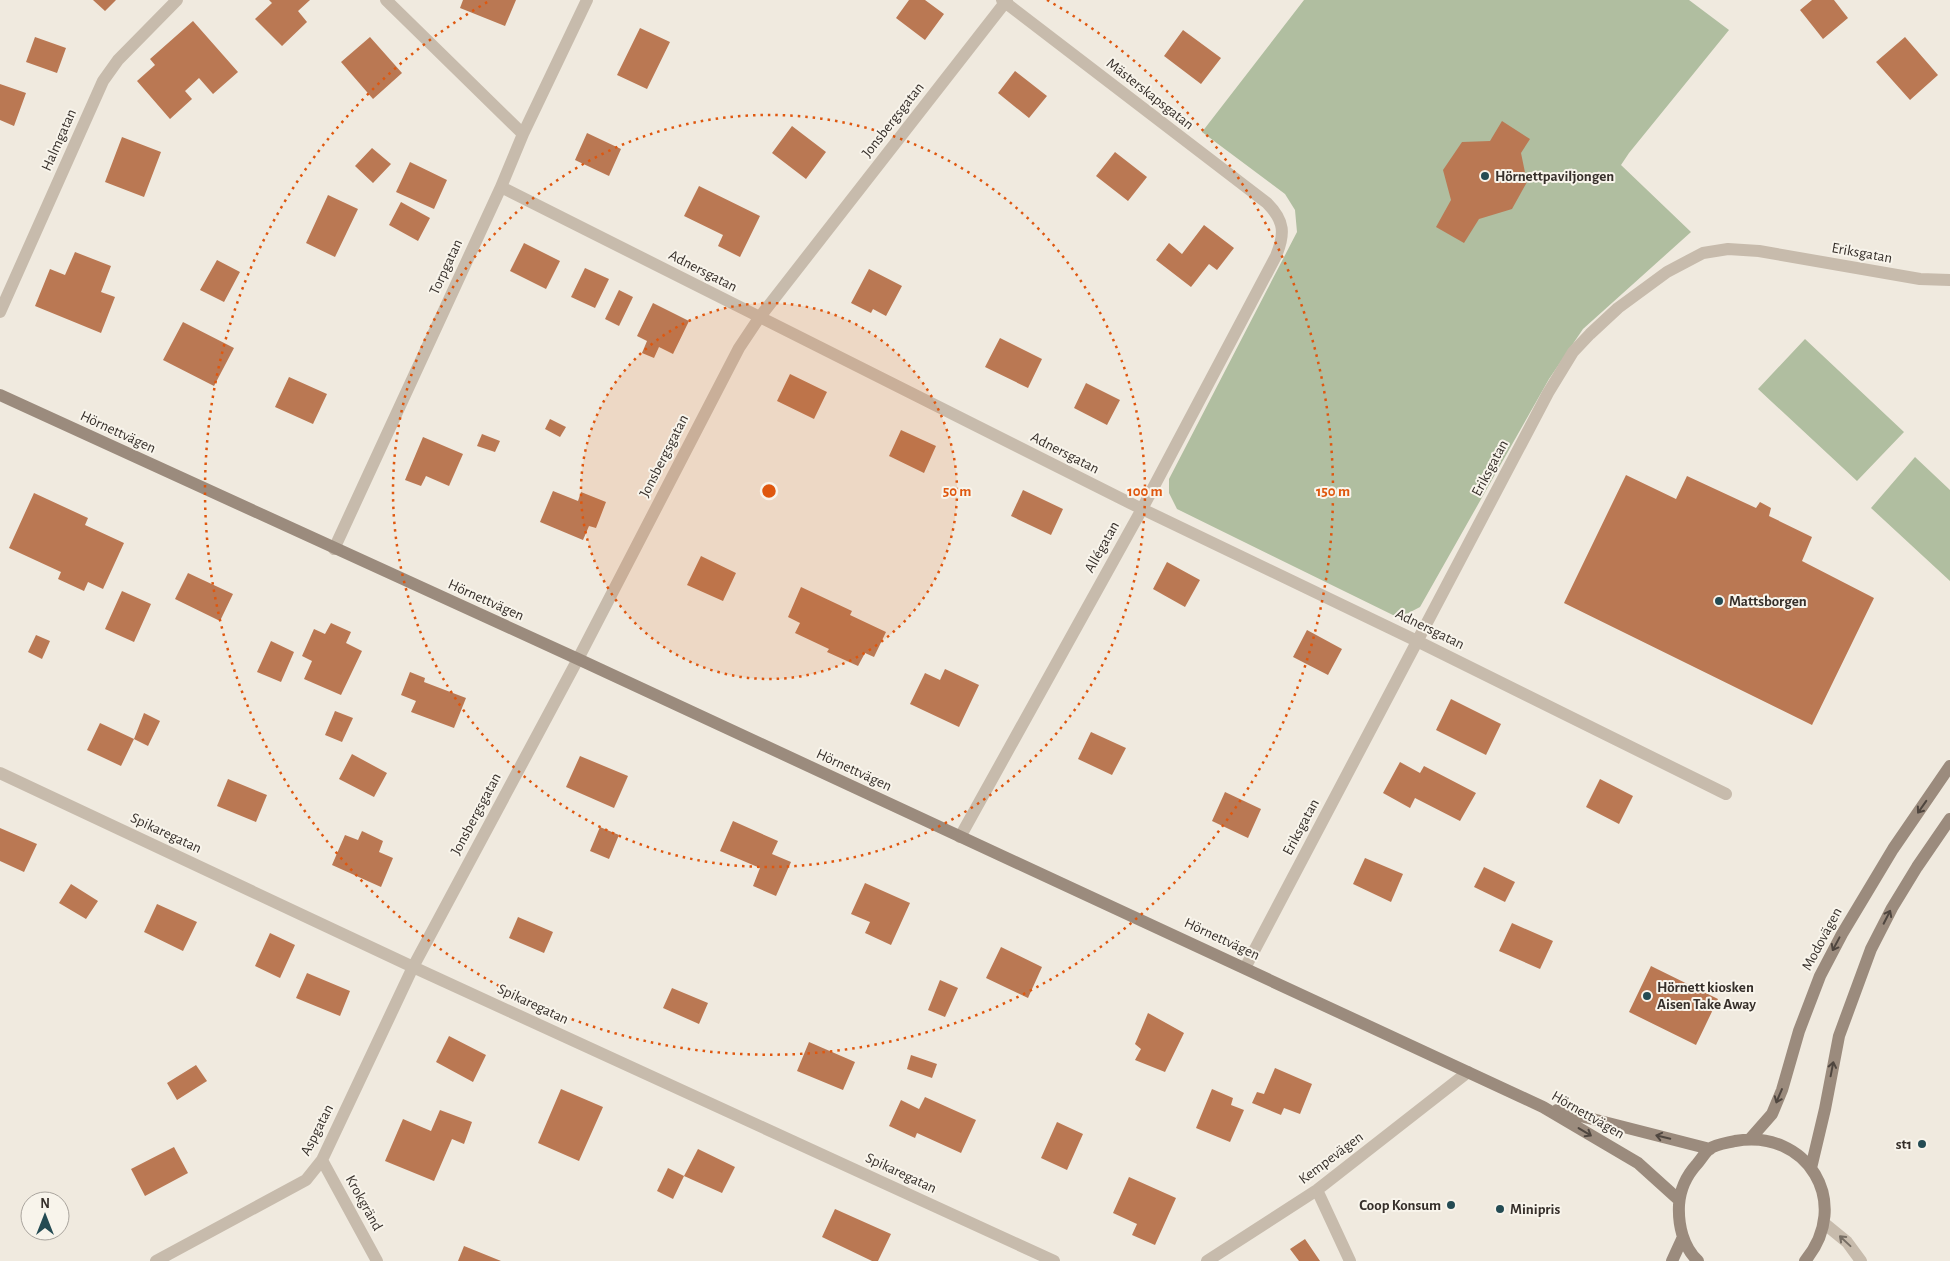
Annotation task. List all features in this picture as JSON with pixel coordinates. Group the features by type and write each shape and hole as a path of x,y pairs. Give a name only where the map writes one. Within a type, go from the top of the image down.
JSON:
{"street":[{"name":"Halmgatan","path":"0,312 103,81 118,60 177,0"},
{"path":"386,0 523,134"},
{"name":"Torpgatan","path":"334,549 501,187 523,134 587,0"},
{"name":"Mästerskapsgatan","path":"1005,1 1268,203 1278,214"},
{"name":"Jonsbergsgatan","path":"413,967 578,658 739,348 759,318 1005,1"},
{"name":"Adnersgatan","path":"501,187 1142,509 1418,641 1726,794"},
{"name":"Allégatan","path":"960,837 1142,509 1276,256 1282,242 1282,229 1278,214"},
{"name":"Eriksgatan","path":"1245,968 1548,393 1573,352 1618,308 1667,272 1703,253 1728,249 1759,251 1920,279 1950,280"},
{"name":"Hörnettvägen","path":"0,395 334,549 578,658 1543,1107 1638,1163 1680,1200"},
{"name":"Modovägen","path":"1750,1139 1772,1114 1782,1090 1798,1030 1820,976 1842,934 1893,849 1950,766"},
{"name":"Spikaregatan","path":"0,773 413,967 1054,1261"},
{"path":"1811,1168 1839,1036 1871,949 1892,908 1950,819"},
{"name":"Aspgatan","path":"156,1261 306,1180 322,1160 413,967"},
{"name":"Kempevägen","path":"1207,1261 1317,1190 1468,1072"},
{"path":"1543,1107 1710,1149"},
{"path":"1698,1261 1683,1237 1678,1219 1680,1200 1689,1175 1710,1149 1726,1143 1750,1139 1773,1142 1794,1152 1811,1168 1821,1186 1825,1205 1824,1224 1816,1248 1806,1261"},
{"name":"Krokgränd","path":"322,1160 377,1261"},
{"path":"1317,1190 1350,1261"},
{"path":"1824,1224 1847,1242 1861,1261"},
{"path":"1672,1261 1683,1237"}],"green space":[{"path":"1304,0 1689,0 1729,30 1621,165 1691,232 1583,329 1549,379 1420,607 1399,618 1177,509 1169,493 1169,479 1297,232 1295,210 1285,194 1202,132"},
{"path":"1805,339 1904,432 1857,481 1758,389"},
{"path":"1915,457 1950,490 1950,581 1871,508"}],"building":[{"path":"93,0 116,0 105,11"},
{"path":"269,0 310,0 298,11 307,22 282,46 255,19 272,3"},
{"path":"463,0 516,0 505,26 460,8"},
{"path":"909,0 925,0 944,14 925,40 896,18"},
{"path":"1812,0 1834,0 1848,18 1823,39 1800,10"},
{"path":"193,21 238,72 213,94 199,78 185,91 192,99 170,119 137,81 155,65 150,59"},
{"path":"640,28 670,42 647,89 617,75"},
{"path":"1183,30 1221,58 1201,84 1164,56"},
{"path":"35,37 66,48 57,73 26,62"},
{"path":"370,37 402,73 373,99 341,62"},
{"path":"1905,37 1938,75 1910,100 1876,62"},
{"path":"1015,71 1047,96 1029,118 998,93"},
{"path":"0,84 26,93 14,126 0,120"},
{"name":"Hörnettpaviljongen","path":"1502,121 1530,139 1521,153 1527,182 1512,209 1479,219 1464,243 1436,227 1451,200 1443,170 1462,142 1490,141"},
{"path":"792,126 826,152 806,179 772,153"},
{"path":"587,133 621,149 609,176 575,160"},
{"path":"122,137 161,152 144,197 105,182"},
{"path":"372,148 391,164 373,183 355,166"},
{"path":"1115,152 1147,177 1128,201 1096,176"},
{"path":"410,162 447,180 434,209 396,192"},
{"path":"699,186 760,216 740,257 718,246 723,235 684,216"},
{"path":"328,195 358,209 335,257 306,243"},
{"path":"401,202 430,218 418,241 389,225"},
{"path":"1204,225 1234,248 1217,270 1209,264 1191,287 1156,260 1169,243 1182,254"},
{"path":"524,243 560,261 546,289 510,271"},
{"path":"75,252 111,266 101,292 115,297 101,333 35,306 50,269 65,275"},
{"path":"217,260 240,272 224,302 200,290"},
{"path":"585,268 609,279 595,308 571,297"},
{"path":"869,269 902,286 886,316 873,309 871,313 851,303"},
{"path":"619,290 633,297 619,326 605,319"},
{"path":"653,303 689,321 673,354 659,347 654,358 642,353 647,341 637,336"},
{"path":"183,322 234,348 214,386 163,360"},
{"path":"1000,338 1042,359 1028,388 985,367"},
{"path":"790,374 827,392 814,419 777,401"},
{"path":"289,377 327,394 313,424 275,407"},
{"path":"1086,383 1120,400 1107,425 1074,408"},
{"path":"550,419 566,427 560,437 545,429"},
{"path":"901,430 936,446 924,473 889,456"},
{"path":"482,434 500,441 495,452 477,446"},
{"path":"423,437 463,454 449,486 426,476 421,486 405,480"},
{"name":"Mattsborgen","path":"1626,475 1676,499 1687,476 1756,508 1760,502 1771,508 1769,516 1812,537 1802,561 1874,598 1812,725 1564,603"},
{"path":"1023,490 1063,509 1051,535 1011,516"},
{"path":"553,491 578,501 581,492 606,502 596,528 589,526 583,540 540,522"},
{"path":"34,493 88,518 85,525 124,543 103,589 88,582 84,591 58,579 61,572 9,548"},
{"path":"701,556 736,573 723,601 687,585"},
{"path":"1167,562 1200,580 1185,607 1153,589"},
{"path":"188,573 233,594 220,621 175,599"},
{"path":"801,587 852,611 850,615 886,632 874,657 865,653 858,666 827,652 829,649 795,633 800,623 788,617"},
{"path":"122,591 151,604 134,642 105,629"},
{"path":"331,623 351,632 346,643 362,651 341,695 304,679 312,661 302,656 314,629 325,634"},
{"path":"1307,630 1342,649 1328,675 1293,657"},
{"path":"36,635 50,641 42,659 28,652"},
{"path":"271,641 294,652 281,682 257,672"},
{"path":"945,669 979,685 959,727 910,704 925,673 940,680"},
{"path":"410,672 425,678 424,682 466,698 454,728 411,712 416,701 401,695"},
{"path":"1451,699 1501,724 1486,755 1436,730"},
{"path":"335,711 353,718 342,742 325,735"},
{"path":"144,713 160,721 148,746 134,739"},
{"path":"100,723 134,739 121,766 87,750"},
{"path":"1091,732 1126,748 1112,775 1078,759"},
{"path":"352,754 387,773 374,797 339,779"},
{"path":"580,756 628,776 614,808 566,787"},
{"path":"1400,762 1420,773 1424,766 1476,793 1460,821 1415,798 1410,808 1383,793"},
{"path":"228,779 267,795 256,822 217,806"},
{"path":"1600,779 1633,796 1619,824 1586,807"},
{"path":"1225,792 1261,809 1248,838 1212,821"},
{"path":"733,821 778,841 772,854 791,862 776,896 753,886 760,868 720,851"},
{"path":"600,827 619,835 609,859 590,851"},
{"path":"0,828 37,844 24,872 0,861"},
{"path":"362,831 383,841 379,852 393,858 381,887 332,865 345,835 358,840"},
{"path":"1365,858 1403,874 1391,902 1353,884"},
{"path":"1484,867 1515,882 1505,902 1474,887"},
{"path":"865,883 910,903 891,945 865,933 870,922 851,914"},
{"path":"71,884 98,901 86,919 59,903"},
{"path":"157,904 197,922 183,951 144,932"},
{"path":"518,917 553,932 544,953 509,938"},
{"path":"1512,923 1553,941 1540,969 1499,951"},
{"path":"270,933 295,945 280,978 255,966"},
{"path":"1001,947 1042,967 1028,998 986,978"},
{"path":"1651,966 1718,999 1696,1045 1629,1012"},
{"path":"307,973 350,991 340,1016 296,998"},
{"path":"940,980 958,988 945,1017 928,1010"},
{"path":"672,988 708,1003 699,1024 663,1008"},
{"path":"1148,1013 1184,1033 1165,1072 1135,1060 1141,1049 1135,1044"},
{"path":"449,1036 486,1055 473,1082 436,1062"},
{"path":"809,1042 855,1062 843,1090 797,1071"},
{"path":"911,1055 937,1064 932,1078 907,1069"},
{"path":"196,1065 207,1081 177,1100 167,1083"},
{"path":"1275,1068 1312,1084 1300,1114 1284,1108 1281,1115 1252,1103 1257,1092 1264,1094"},
{"path":"561,1089 603,1107 579,1161 538,1143"},
{"path":"1212,1089 1233,1098 1231,1105 1244,1110 1230,1142 1196,1128"},
{"path":"925,1097 976,1120 961,1153 917,1133 915,1138 889,1126 901,1100 919,1109"},
{"path":"440,1110 472,1122 464,1144 452,1139 434,1181 385,1161 403,1119 431,1131"},
{"path":"1057,1122 1083,1134 1067,1170 1041,1158"},
{"path":"174,1147 188,1173 145,1196 131,1169"},
{"path":"698,1149 735,1167 722,1193 684,1176"},
{"path":"668,1168 684,1176 673,1199 657,1191"},
{"path":"1129,1177 1176,1198 1155,1245 1132,1235 1137,1224 1113,1213"},
{"path":"835,1209 891,1234 878,1261 872,1261 822,1237"},
{"path":"1305,1239 1320,1261 1299,1261 1290,1249"},
{"path":"464,1246 501,1261 458,1261"}],"place":[{"name":"Hörnettpaviljongen","path":"1485,176"},
{"name":"Mattsborgen","path":"1719,601"},
{"name":"Hörnett kiosken Aisen Take Away","path":"1647,996"},
{"name":"st1","path":"1922,1144"},
{"name":"Coop Konsum","path":"1451,1205"},
{"name":"Minipris","path":"1500,1209"}]}
